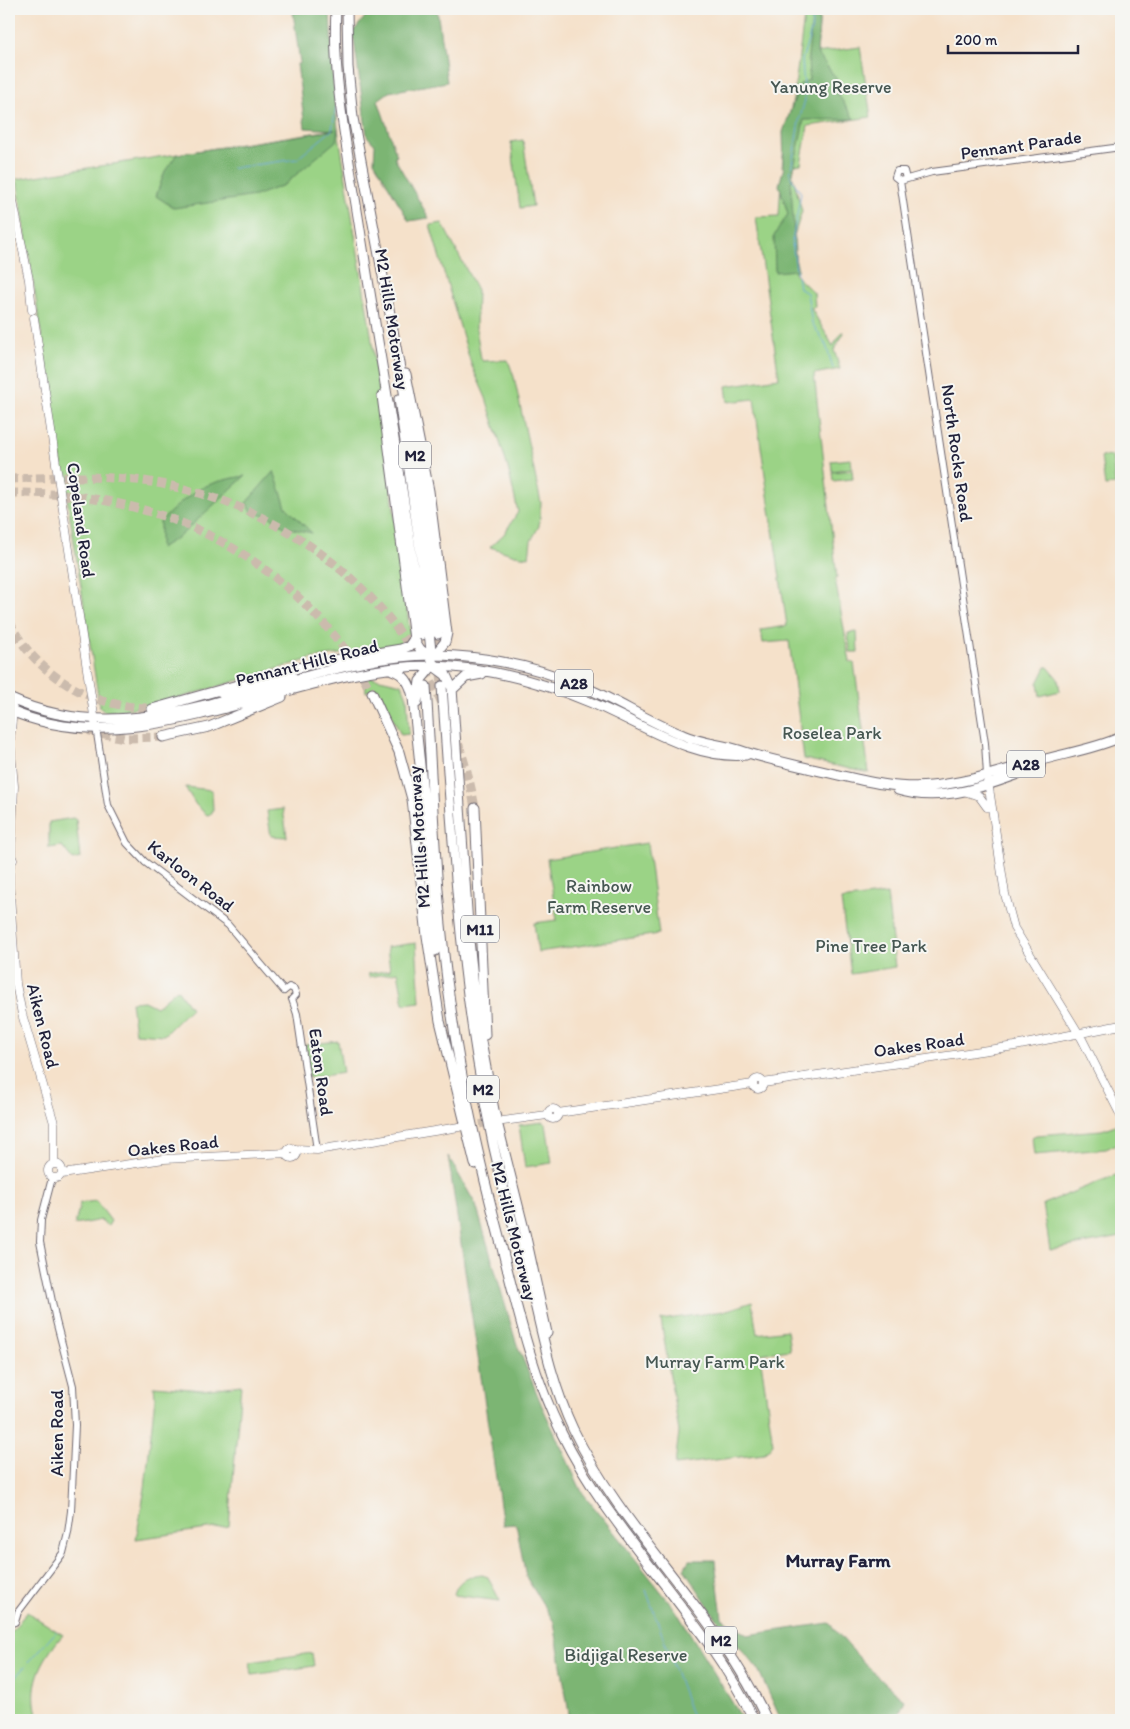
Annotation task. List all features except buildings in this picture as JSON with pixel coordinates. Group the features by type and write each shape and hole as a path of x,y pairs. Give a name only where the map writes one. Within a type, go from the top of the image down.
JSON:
{"highway":[{"name":"M2 Hills Motorway","path":"336,9 336,56 342,120 400,469 418,637"},
{"name":"M2 Hills Motorway","path":"347,9 348,68 353,118 418,476 438,634"},
{"name":"M2","path":"365,262 366,287 418,637"},
{"path":"383,277 388,332 421,554 431,659"},
{"name":"M2","path":"383,277 413,402 426,473 446,626"},
{"path":"372,298 383,333 410,473"},
{"path":"431,659 445,642 446,626"},
{"path":"446,626 453,650 457,656"},
{"path":"222,693 335,664 395,654 418,637 431,659 446,675 452,690"},
{"path":"113,718 160,707 316,663 357,656 395,654"},
{"name":"Pennant Hills Road","path":"9,698 30,707 95,723 113,718 199,706 395,654 431,659 457,656 519,665 558,677 697,741 749,755 879,784 901,791 924,794 964,791 986,786 1065,755"},
{"path":"335,664 357,656"},
{"name":"M2","path":"431,659 419,684 416,726 428,841 440,1021 461,1114 511,1302 520,1320"},
{"name":"Pennant Hills Road","path":"11,711 56,724 95,723 128,726 176,719 309,684 386,669 416,667 431,659 452,667 497,673 556,688 675,741 710,752 736,756 749,755"},
{"path":"386,669 400,673 410,687 416,726"},
{"path":"452,690 456,684 470,676 497,673"},
{"path":"163,737 209,727 309,684"},
{"name":"M2 Hills Motorway","path":"426,686 440,906 450,1007 475,1140 520,1320 534,1368 561,1433 583,1472 710,1648 754,1720"},
{"name":"M2 Hills Motorway","path":"442,686 458,914 477,1060 515,1232 554,1381 581,1444 608,1490 736,1662 767,1720"},
{"name":"M2","path":"452,690 471,962 478,1026 494,1110"},
{"path":"372,693 399,752 412,798 427,936 440,1021"},
{"name":"Pennant Hills Road","path":"879,784 930,786 985,776 1065,755 1121,737"},
{"path":"697,741 708,747 710,752"},
{"name":"M11","path":"476,808 486,1049 494,1110"},
{"name":"M2 Hills Motorway","path":"494,1110 543,1313 554,1381"}],"main road":[{"name":"Copeland Road","path":"9,182 29,280 32,310 29,312 29,316 34,318 95,723"},
{"name":"Aiken Road","path":"9,698 14,786 10,859 12,934 16,984 22,1014 54,1123 54,1164"},
{"name":"North Rocks Road","path":"985,776 987,807 1007,922 1021,949 1052,992"},
{"name":"North Rocks Road","path":"986,786 1005,894 1018,938 1078,1033 1121,1116"},
{"path":"964,791 979,796 987,807"},
{"name":"Oakes Road","path":"503,1121 548,1114 552,1109 558,1113 753,1084 759,1089 763,1083 1015,1046 1121,1025"},
{"path":"314,1150 459,1127"},
{"name":"Oakes Road","path":"62,1174 164,1159 287,1153 289,1148 296,1152 314,1150"},
{"path":"54,1164 61,1166 62,1174 58,1179 52,1178 48,1174 48,1169 54,1164"}],"street":[{"name":"Pennant Parade","path":"904,178 1121,147"},
{"name":"North Rocks Road","path":"904,178 983,729 985,776"},
{"name":"Karloon Road","path":"95,723 102,773 111,813 128,843 145,862 228,925 284,992"},
{"path":"289,987 294,989 296,995 292,999 285,997 284,992 289,987"},
{"name":"Eaton Road","path":"292,999 297,1014 314,1150"},
{"name":"Aiken Road","path":"10,1620 63,1553 71,1511 75,1425 73,1386 56,1321 40,1242 41,1220 52,1178"}],"green space":[{"path":"299,9 330,9 333,79 338,129 336,141 284,185 255,196 174,208 156,196 165,171 177,154 335,130 305,128 297,64 300,63 293,12 300,12"},
{"path":"365,9 437,9 447,82 389,92 378,100 397,156 394,157 429,218 409,221 374,161 375,145 367,136 353,32 365,17"},
{"name":"Yanung Reserve","path":"805,9 820,9 817,53 860,47 871,117 808,126 801,164 782,167 785,133 794,95"},
{"path":"813,9 820,9 817,53 836,78 838,94 854,119 804,120 791,183 796,270 775,272 774,236 788,214 779,185 784,167 783,132 800,84 809,80 808,56"},
{"path":"338,129 371,334 410,633 399,644 310,659 156,705 105,712 100,708 17,179"},
{"path":"523,140 533,206 520,208 511,142"},
{"name":"Roselea Park","path":"793,178 802,211 791,245 798,269 794,274 814,293 815,307 811,308 833,346 843,331 844,333 834,350 840,369 814,374 837,578 835,579 850,662 854,663 869,773 804,759 789,641 763,643 761,630 787,626 754,399 728,402 726,386 779,378 756,217 779,216 781,180"},
{"path":"442,223 477,290 476,328 481,359 483,361 508,360 514,377 541,503 539,526 531,541 529,557 515,555 490,547 504,534 518,512 508,468 486,398 471,364 430,225"},
{"path":"1112,456 1115,485 1105,486 1101,457"},
{"path":"851,459 852,468 832,471 831,461"},
{"path":"852,470 853,479 833,481 832,472"},
{"path":"274,471 286,507 312,533 284,527 269,516 253,513 246,503"},
{"path":"245,476 180,536 160,548 160,522 189,496 207,485"},
{"path":"857,632 858,652 850,652 848,633"},
{"path":"1046,667 1058,679 1060,691 1040,696 1038,683"},
{"path":"368,677 402,684 407,697 409,734 401,735 378,688 366,692 365,679"},
{"path":"185,787 212,790 213,810 211,814 207,815 196,805"},
{"path":"283,809 287,837 271,836 267,811"},
{"path":"73,818 76,820 80,858 73,860 62,846 49,848 49,822"},
{"name":"Rainbow Farm Reserve","path":"647,843 659,934 538,952 534,923 557,920 547,859"},
{"name":"Pine Tree Park","path":"887,894 895,967 851,974 841,900"},
{"path":"416,943 420,1002 404,1004 398,972 369,977 368,974 390,970 387,947"},
{"path":"177,989 191,1008 164,1035 135,1033 131,1002 144,1001 156,1007"},
{"path":"338,1041 343,1073 309,1078 305,1045"},
{"path":"543,1122 546,1124 552,1163 525,1167 519,1125"},
{"path":"1118,1124 1121,1130 1121,1142 1106,1149 1034,1155 1032,1137 1036,1135 1102,1130"},
{"name":"Bidjigal Reserve","path":"448,1156 476,1205 516,1342 542,1406 582,1492 675,1609 743,1720 570,1720 554,1622 526,1577 516,1524 503,1525"},
{"path":"1121,1173 1121,1237 1050,1250 1043,1204"},
{"path":"96,1201 111,1221 108,1226 101,1220 75,1225 80,1203"},
{"name":"Murray Farm Park","path":"752,1302 757,1334 787,1330 790,1350 760,1354 773,1444 764,1454 675,1465 679,1432 661,1320 724,1311"},
{"path":"241,1385 229,1526 136,1539 145,1488 155,1397 154,1386 203,1390"},
{"path":"689,1560 715,1560 722,1618 747,1635 829,1623 856,1654 894,1692 905,1700 896,1720 781,1720 758,1669 721,1625 684,1569"},
{"path":"482,1575 488,1577 500,1601 454,1595 461,1582 468,1578"},
{"path":"27,1612 63,1635 48,1654 38,1674 35,1696 39,1720 9,1720 9,1635"},
{"path":"312,1653 314,1666 252,1675 250,1662"}],"waterway":[{"path":"814,9 811,31 802,60 805,100 799,121 790,176 801,193 792,242 799,288 807,293 812,323 826,345 833,368"},
{"path":"232,168 297,159 332,130 336,107"},
{"path":"646,1590 693,1720"},
{"path":"9,1684 56,1632"},
{"path":"9,1699 14,1720"}],"tunnel":[{"path":"9,479 108,478 167,485 226,502 280,527 329,560 372,599 408,644 438,694 460,749 475,808"},
{"path":"9,493 59,495 106,501 152,512 196,529 237,551 275,578 311,610 348,653 372,693"},
{"path":"9,621 35,659 71,687 92,697 114,704 160,708"},
{"path":"438,634 442,686"},
{"path":"28,706 56,721"},
{"path":"75,728 124,738 163,737"},
{"path":"468,1126 494,1122"}],"district":[{"name":"Murray Farm","path":"838,1560"}]}
